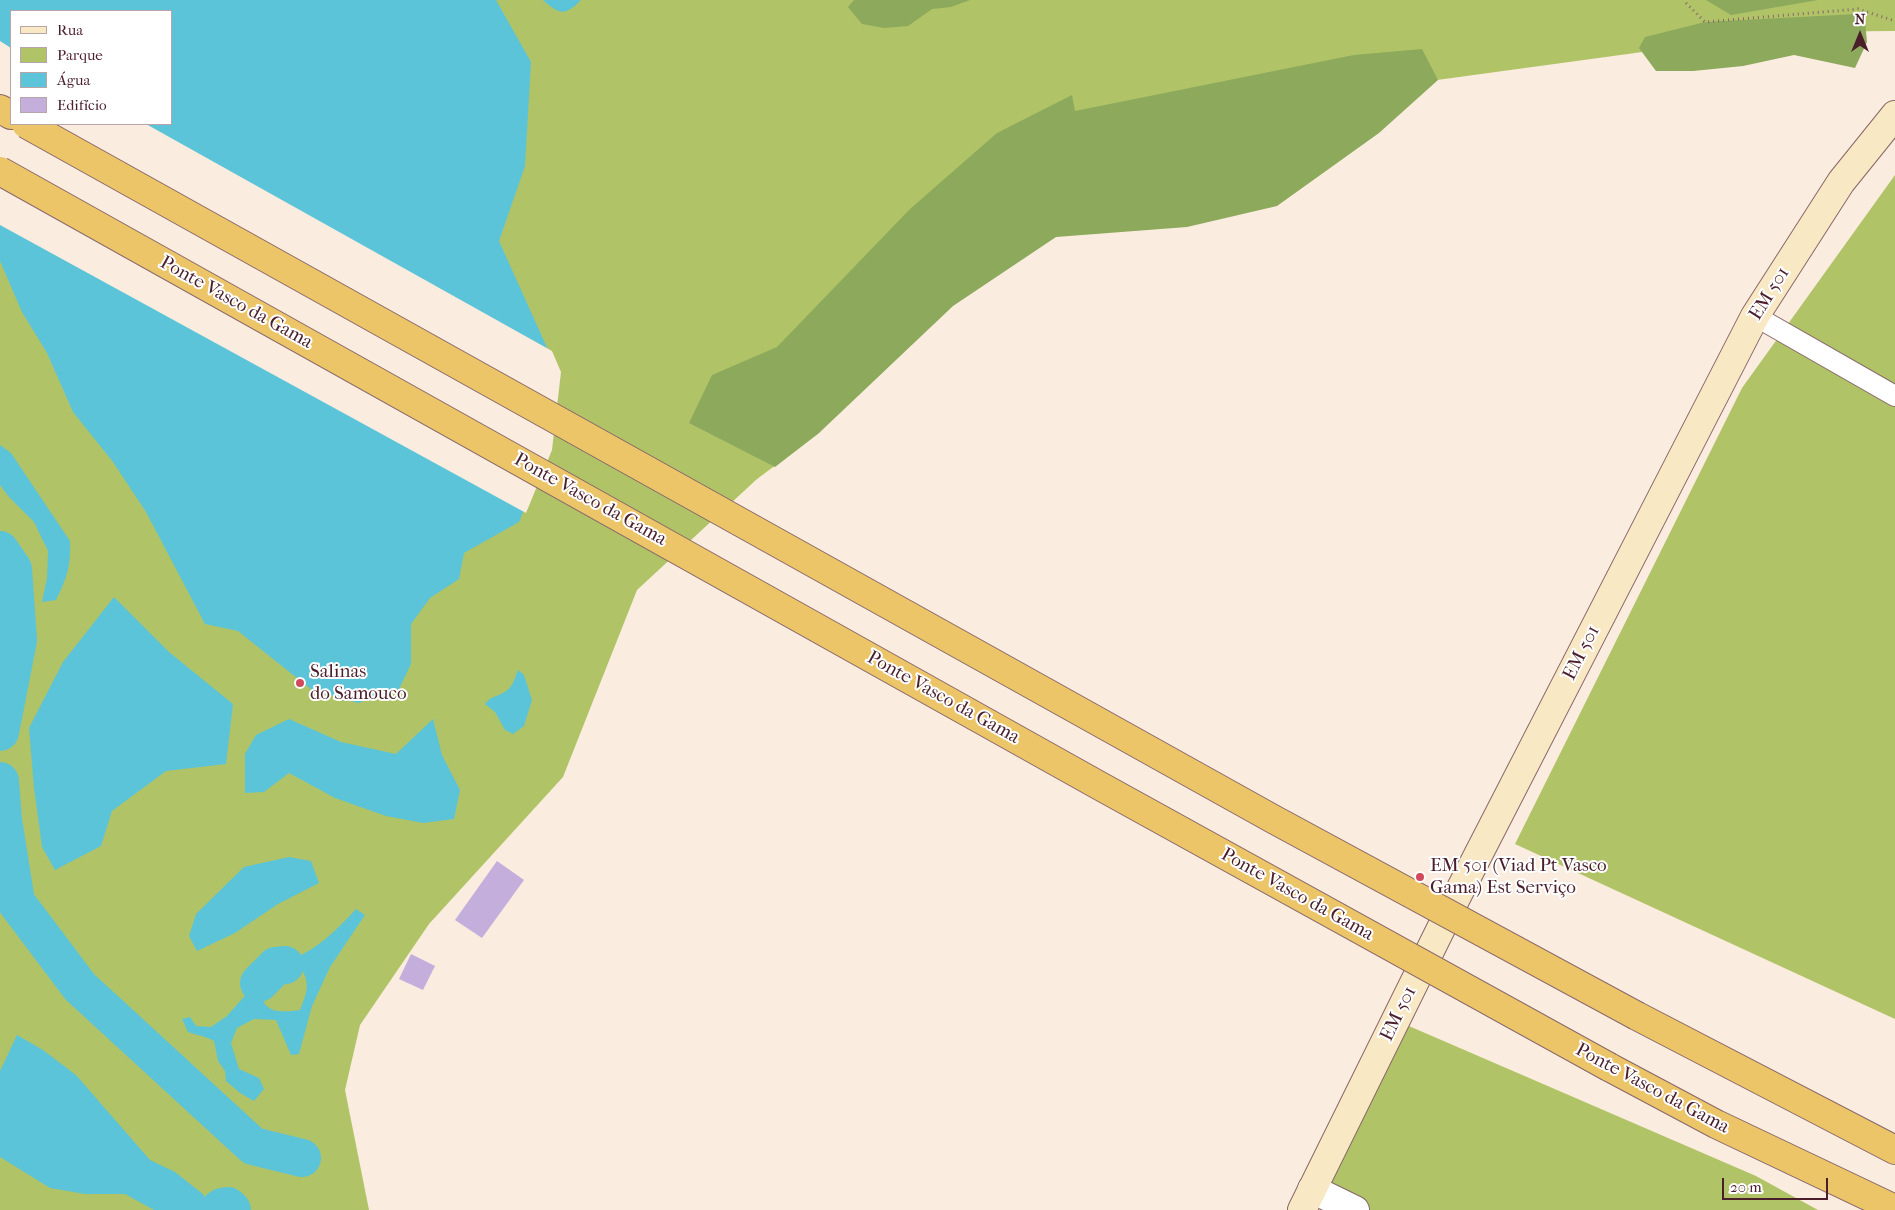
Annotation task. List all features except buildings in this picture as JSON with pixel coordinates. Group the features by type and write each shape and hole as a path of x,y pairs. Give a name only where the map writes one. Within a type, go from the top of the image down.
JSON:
{"highway":[{"path":"28,125 1265,814 1637,1016 1895,1150"},
{"name":"Ponte Vasco da Gama","path":"0,171 1083,776 1609,1067 1716,1124 1895,1209"}],"main road":[{"name":"EM 501","path":"1307,1200 1453,905 1755,316 1841,182 1895,115"}],"street":[{"path":"1307,1200 1355,1210"}],"lane":[{"path":"1755,316 1895,396"}],"path":[{"path":"1686,3 1705,22 1858,9 1895,21"}],"green space":[{"name":"Salinas do Samouco","path":"0,0 1895,0 1895,31 1789,32 1261,104 937,261 819,433 757,479 637,590 563,777 429,924 360,1025 345,1090 369,1210 0,1210"},
{"path":"854,0 970,0 951,7 932,9 908,26 884,28 862,24 848,7"},
{"path":"1706,0 1818,0 1731,15"},
{"path":"1857,14 1865,21 1867,42 1855,68 1794,55 1743,66 1693,71 1656,71 1639,48 1645,37 1705,22"},
{"path":"1422,49 1438,80 1379,133 1277,206 1187,227 1056,237 953,306 819,433 775,467 689,423 712,375 777,347 910,209 997,133 1072,95 1075,111 1354,55"},
{"path":"1895,175 1895,1019 1515,844 1742,388"},
{"path":"1395,1020 1756,1176 1818,1210 1355,1210 1312,1189"}],"water":[{"path":"0,0 496,0 531,62 525,166 499,241 558,372 549,449 519,522 464,553 459,579 430,598 411,624 411,664 399,689 358,703 312,690 238,631 205,624 146,512 113,462 73,412 47,353 22,312 0,261"},
{"path":"543,0 581,0 571,9 562,12 554,9"},
{"path":"0,445 11,453 70,541 68,572 56,600 42,602 47,578 48,551 34,522 0,485"},
{"path":"114,597 169,652 233,704 226,764 166,771 112,811 101,846 55,870 42,847 34,788 29,728 63,662"},
{"path":"518,670 524,675 532,700 524,726 513,734 505,730 495,712 485,704 489,699 503,693 510,687"},
{"path":"289,719 341,742 396,754 433,719 442,755 460,790 454,819 423,823 386,816 335,798 289,773 264,792 245,793 245,754 256,735"},
{"path":"289,857 311,861 319,883 278,904 235,933 197,951 189,936 196,914 244,867"},
{"path":"356,909 365,915 330,967 312,1006 299,1054 291,1055 276,1020 254,1019 237,1028 231,1043 239,1069 259,1078 264,1089 254,1101 240,1093 226,1081 225,1071 218,1061 214,1041 188,1032 182,1019 190,1017 196,1026 211,1027 227,1016 257,982 261,985 263,1001 267,1006 277,1011 300,1010 305,997 307,982 300,965 287,967 283,963 294,959 323,941"},
{"path":"17,1035 43,1050 76,1075 150,1160 175,1172 204,1195 202,1210 154,1210 125,1194 85,1194 50,1188 0,1157 0,1071"}],"pier":[{"path":"0,41 10,47 10,125 148,125 552,351 561,372 552,450 526,513 0,225"}],"waterway":[{"path":"0,550 13,569 18,640 0,732"},
{"path":"0,781 3,820 16,902 80,987 253,1146 302,1158"},
{"path":"259,983 276,966 285,965"},
{"path":"218,1210 228,1206 232,1210"}],"place":[{"name":"Salinas do Samouco","path":"300,683"},
{"name":"EM 501 (Viad Pt Vasco Gama) Est Serviço","path":"1420,877"}]}
